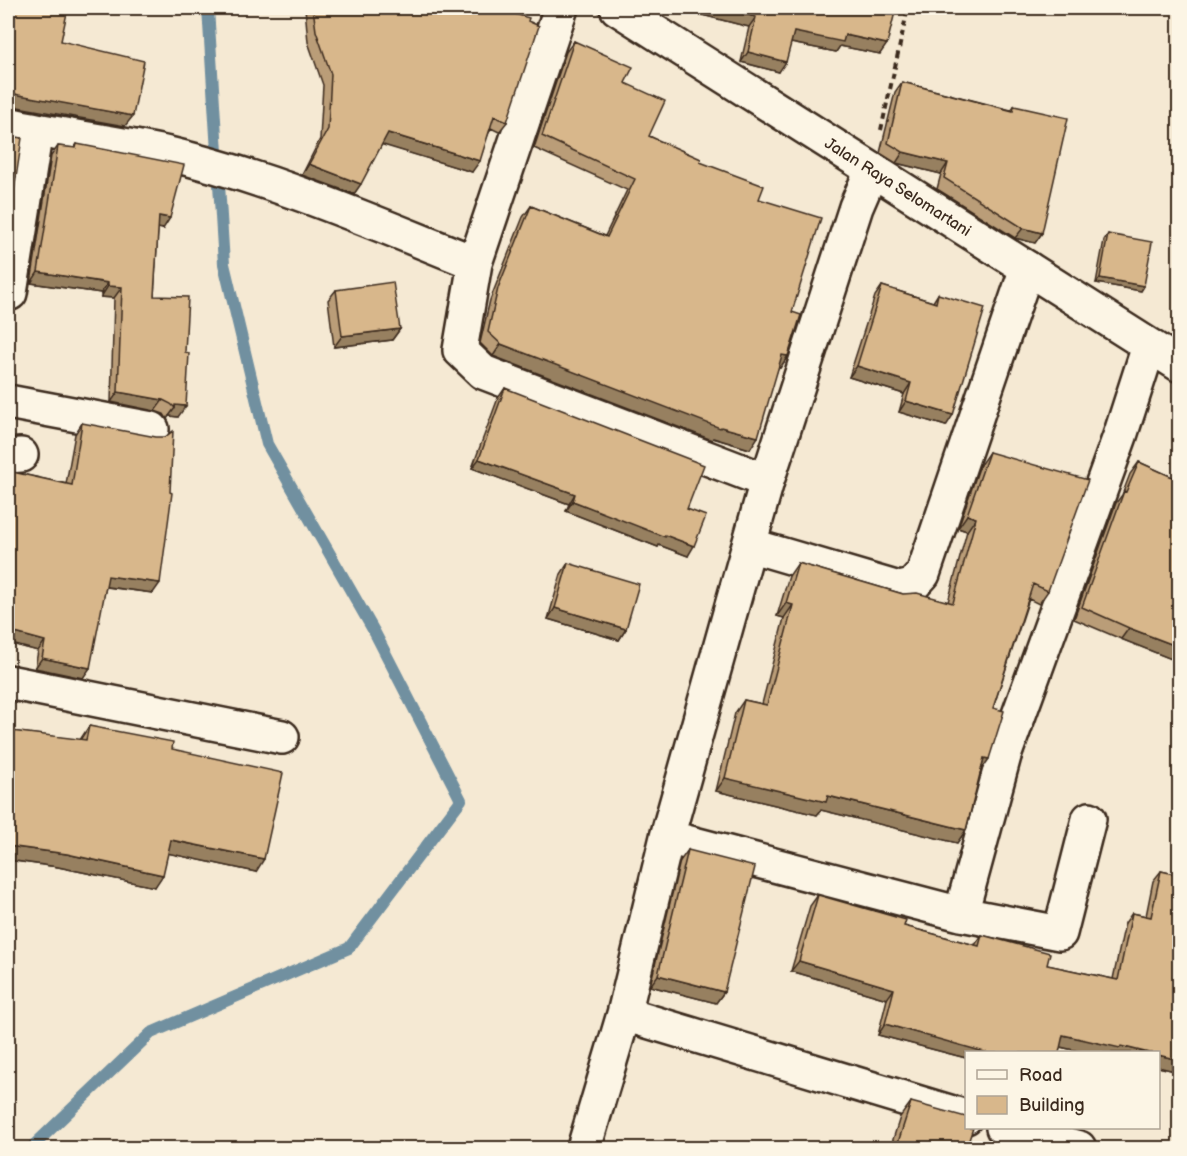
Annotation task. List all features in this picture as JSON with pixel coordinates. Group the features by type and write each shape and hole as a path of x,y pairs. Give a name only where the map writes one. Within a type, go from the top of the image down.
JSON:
{"street":[{"path":"561,8 475,263 460,350 483,372 767,481"},
{"name":"Jalan Raya Selomartani","path":"617,8 1179,365"},
{"path":"10,293 22,127 170,154 248,177 337,208 475,263"},
{"path":"584,1149 624,1014 667,837 767,481 856,207 872,170"},
{"path":"749,545 899,590 912,586 923,574 1027,268"},
{"path":"961,914 1004,756 1120,436 1149,346"},
{"path":"8,402 152,429"},
{"path":"8,682 282,737"},
{"path":"667,837 961,914 1060,933 1089,819"},
{"path":"624,1014 965,1117"},
{"path":"1007,1129 1079,1149"}],"path":[{"path":"872,170 908,8"}],"building":[{"path":"8,8 68,8 61,41 144,61 133,116 8,92"},
{"path":"313,8 493,8 529,18 528,21 539,26 507,122 494,116 480,161 388,133 361,184 309,164 328,129 331,74 316,31"},
{"path":"721,8 896,8 887,44 845,35 843,42 794,32 786,62 748,52 756,17"},
{"path":"574,41 633,67 625,83 665,101 649,136 701,159 700,162 764,186 759,199 821,218 792,312 801,315 788,356 782,355 758,437 720,428 501,344 488,332 498,288 531,206 607,237 635,179 542,136"},
{"path":"902,82 1013,111 1014,106 1068,118 1042,233 1023,228 944,178 948,163 903,152 888,143"},
{"path":"8,136 22,138 8,231"},
{"path":"77,144 184,165 170,218 159,216 154,296 188,297 185,352 189,353 186,406 175,405 175,408 163,400 118,392 122,287 38,272 58,146 76,148"},
{"path":"1108,234 1152,242 1144,286 1100,278"},
{"path":"393,282 400,329 342,336 336,290"},
{"path":"882,286 936,303 938,294 985,308 953,415 906,401 911,383 857,366"},
{"path":"8,296 12,298 10,310 8,310"},
{"path":"505,388 704,465 687,509 706,516 694,546 573,501 575,494 479,459"},
{"path":"82,423 156,437 165,437 173,431 170,492 172,493 160,583 108,576 90,668 42,658 45,641 8,631 8,471 72,485"},
{"path":"989,452 1088,480 1048,591 1033,584 993,708 1004,711 989,759 984,758 966,830 828,796 826,802 725,778 744,700 767,705 793,605 786,603 798,563 903,594 917,593 953,603 976,518 967,515"},
{"path":"1139,462 1179,480 1179,647 1082,607 1124,491 1126,492"},
{"path":"568,563 639,584 626,629 555,608"},
{"path":"89,726 173,742 172,749 283,773 264,859 171,840 163,875 67,854 8,846 8,753 11,731 86,740"},
{"path":"688,850 755,867 724,992 658,975"},
{"path":"1161,871 1179,875 1179,1060 1160,1055 1160,1051 1141,1051 1121,1046 1120,1048 1063,1035 1059,1051 981,1051 885,1024 894,989 799,961 818,895 906,920 904,926 979,946 982,935 1050,953 1047,965 1118,980 1132,913 1151,917"},
{"path":"911,1102 965,1117 965,1129 973,1129 966,1149 896,1149"}],"waterway":[{"path":"31,1148 151,1033 349,948 461,800 375,633 267,444 224,264 208,8"}]}
